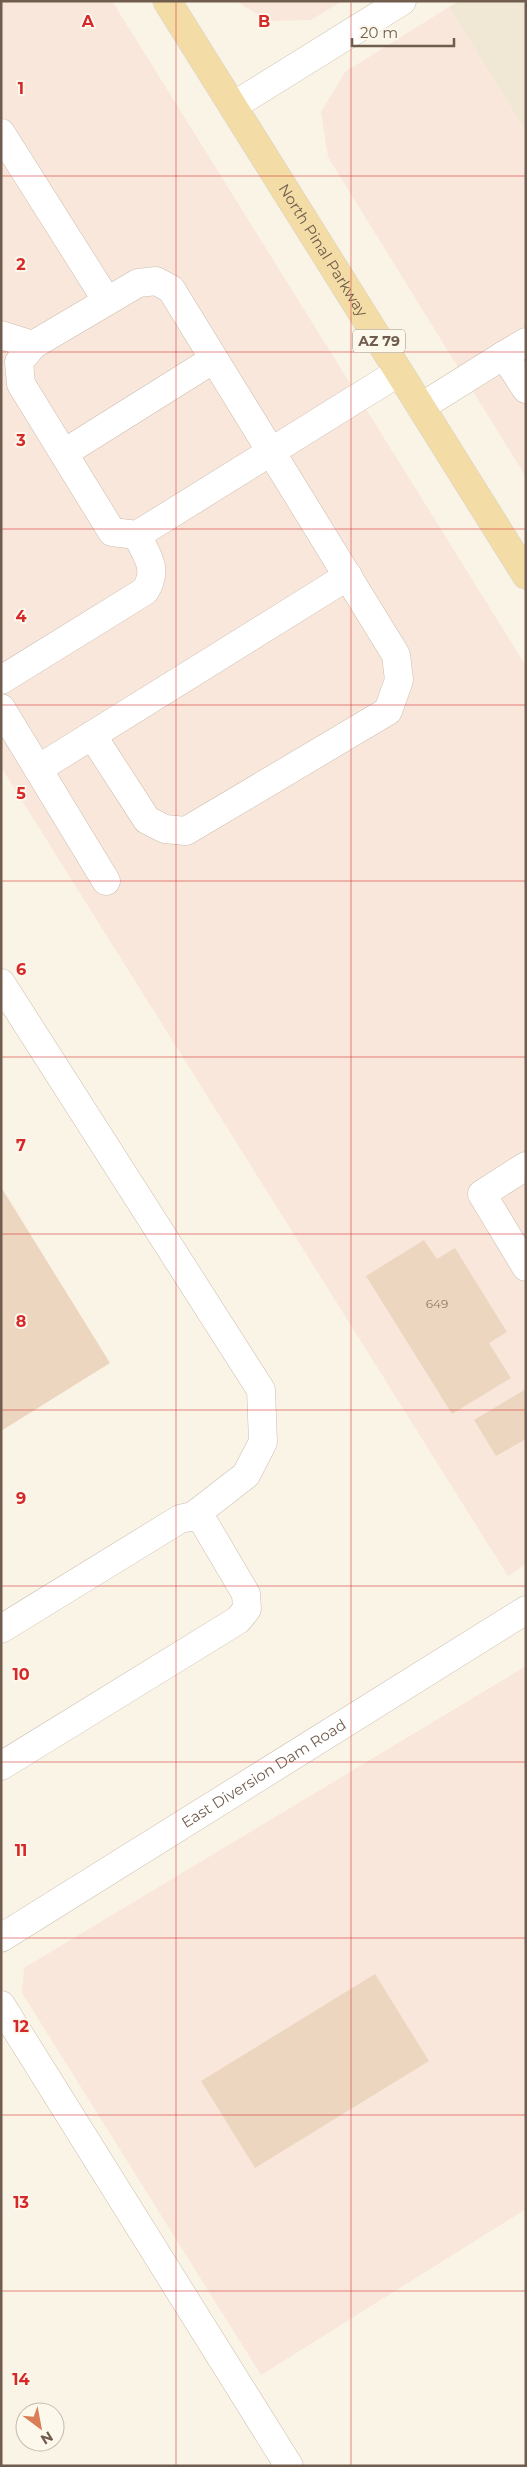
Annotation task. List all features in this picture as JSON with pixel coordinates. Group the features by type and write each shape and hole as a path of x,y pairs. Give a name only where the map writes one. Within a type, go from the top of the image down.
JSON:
{"main road":[{"name":"North Pinal Parkway","path":"167,1 526,575"}],"street":[{"path":"233,106 402,1"},
{"path":"1,133 107,301"},
{"path":"92,735 147,820 164,829 186,831 388,711 399,680 396,655 272,452 170,289 156,281 138,282 32,345 19,362 21,384 112,532 137,536 272,452 399,372"},
{"path":"1,335 32,345"},
{"path":"421,407 515,348 526,389"},
{"path":"64,453 214,359"},
{"path":"1,680 145,591 152,580 152,565 137,536"},
{"path":"38,768 348,576"},
{"path":"1,708 106,881"},
{"path":"1,983 261,1390 263,1442 246,1475 193,1516 180,1519 1,1629"},
{"path":"526,1166 482,1194 526,1267"},
{"path":"1,1766 238,1620 247,1609 246,1594 204,1521 193,1516"},
{"name":"East Diversion Dam Road","path":"1,1938 526,1610"},
{"path":"1,2005 289,2466"}],"shaded area":[{"path":"1,1 112,1 526,666 526,1564 508,1576 1,767"},
{"path":"236,1 342,1 311,20 268,21"},
{"path":"459,1 526,1 526,132 449,7"},
{"path":"449,7 526,132 526,477 328,157 321,112 345,72"},
{"path":"526,1666 526,2209 261,2375 22,1993 24,1968"}],"building":[{"path":"1,1187 110,1363 1,1431"},
{"path":"424,1240 437,1259 455,1248 507,1332 489,1343 511,1378 452,1414 366,1276"},
{"path":"526,1389 526,1439 496,1456 474,1420"},
{"path":"375,1974 429,2061 255,2168 201,2081"}]}
